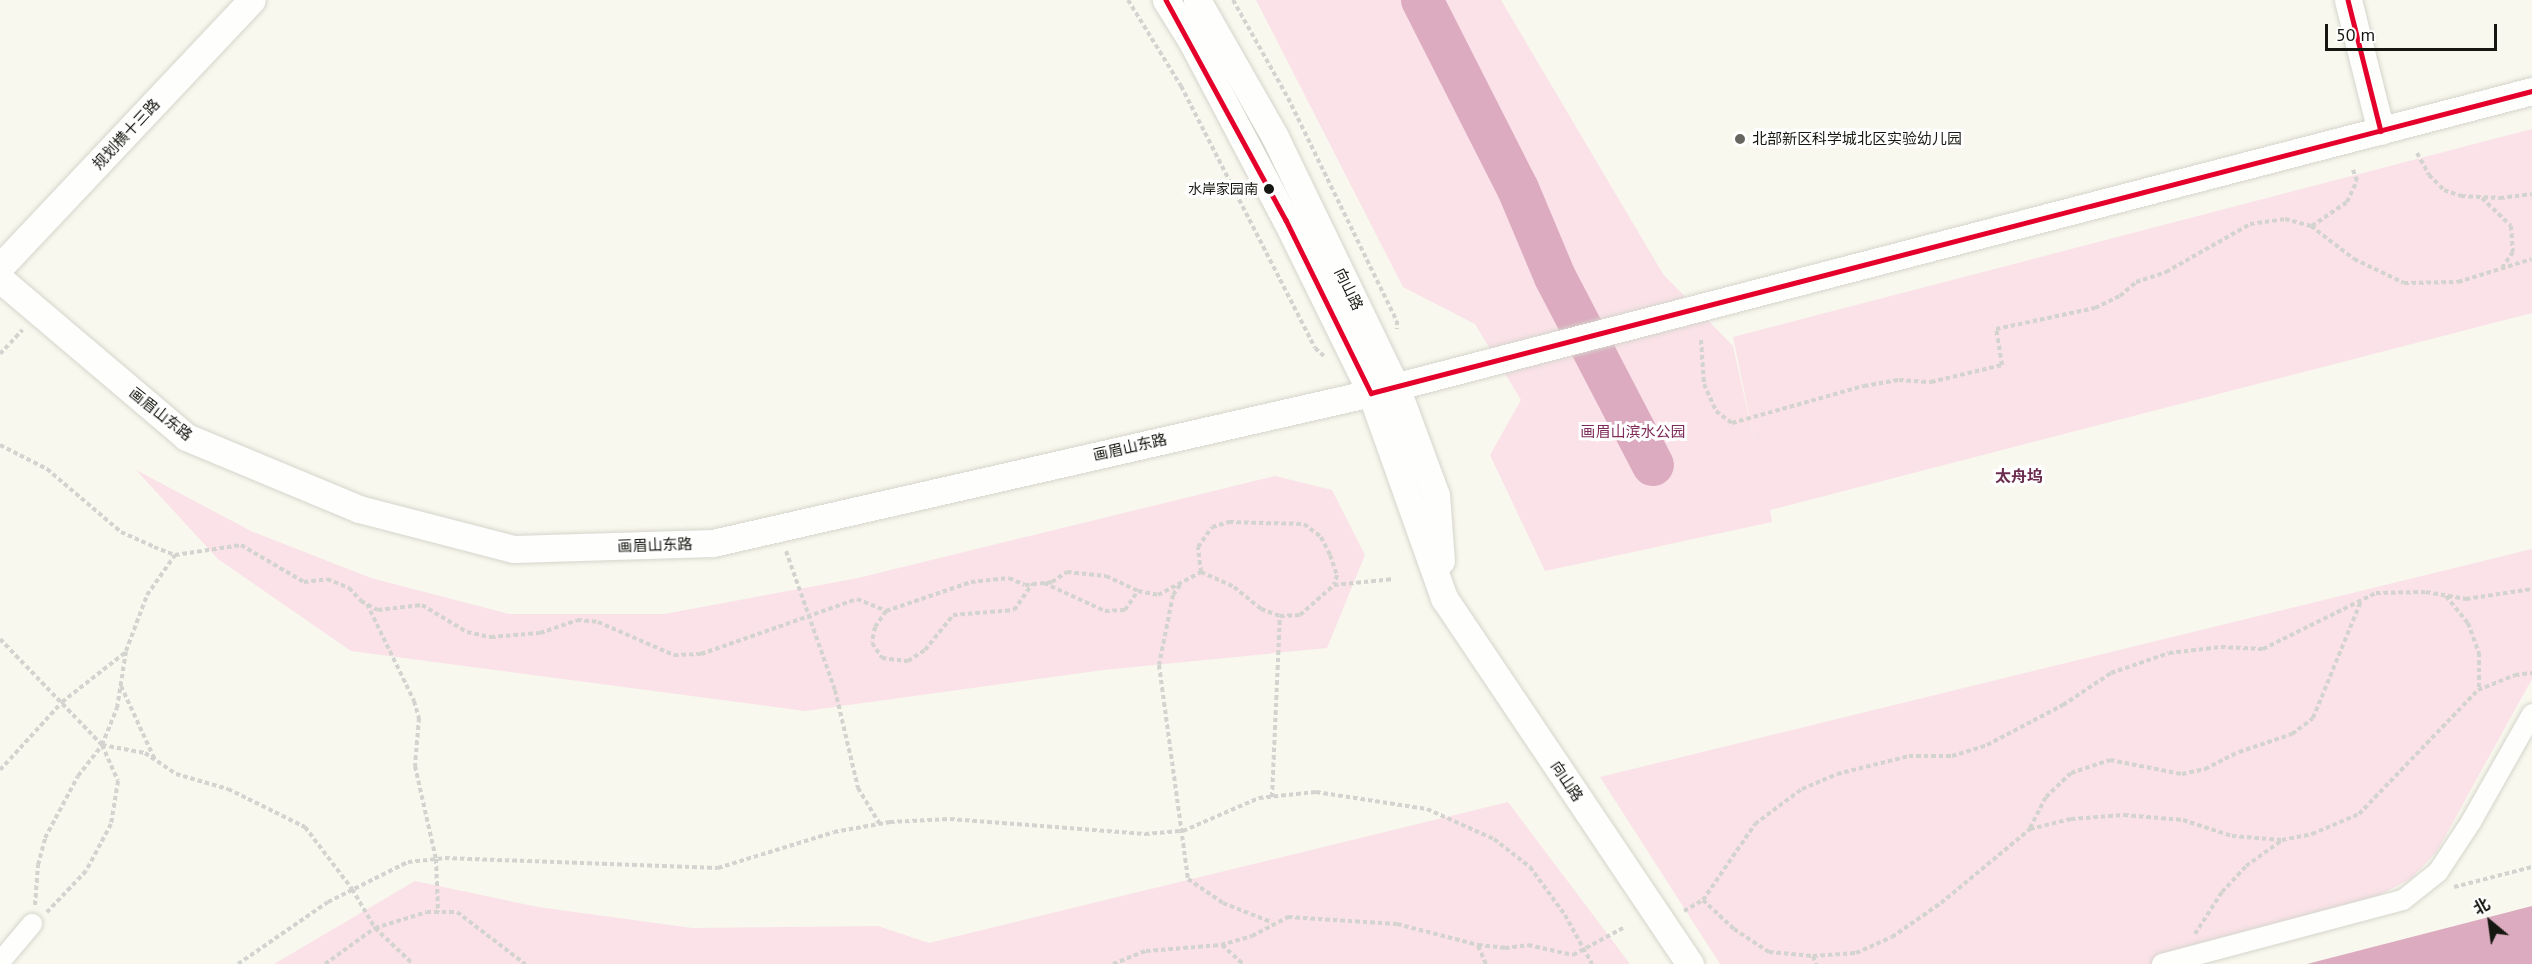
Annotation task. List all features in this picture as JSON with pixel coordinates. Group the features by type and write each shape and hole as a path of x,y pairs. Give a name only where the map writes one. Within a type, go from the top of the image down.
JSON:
{"street":[{"name":"规划横十三路","path":"0,267 252,0"},
{"name":"向山路","path":"1166,0 1191,40 1286,220 1383,390"},
{"name":"向山路","path":"1197,0 1275,137 1383,390 1444,598 1690,964"},
{"path":"2348,0 2381,131"},
{"name":"画眉山东路","path":"0,279 186,437 359,509 514,549 713,543 1383,390 2532,91"},
{"path":"2162,964 2403,900 2438,872 2471,822 2532,714"},
{"path":"0,962 33,924"}],"path":[{"path":"1128,0 1181,86 1315,348 1334,363"},
{"path":"2417,153 2421,166 2444,190 2482,197 2532,194"},
{"path":"2311,226 2347,202 2357,181 2353,170"},
{"path":"2482,197 2511,226 2513,252 2502,268"},
{"path":"1701,340 1704,384 1716,411 1732,423 1864,386 1899,380 1931,382 2002,365 1996,329 2095,308 2120,296 2136,282 2166,272 2250,224 2285,219 2311,226 2354,259 2404,283 2458,282 2532,259"},
{"path":"0,354 39,312"},
{"path":"0,445 47,469 121,532 175,555 241,545 304,582 327,579 349,588 367,604 414,701 418,718 415,766 436,859 438,912"},
{"path":"1229,522 1304,524 1321,537 1337,575 1334,585 1300,615 1280,616 1261,609 1234,587 1201,572 1198,547 1212,527 1229,522"},
{"path":"778,528 810,616 850,742 858,788 880,824"},
{"path":"33,924 38,865 45,838 78,776 102,745 121,686 126,651 147,595 175,555"},
{"path":"1032,584 1014,610 953,615 925,650 908,661 882,658 872,643 875,627 886,611 971,582 1009,578 1032,584 1044,583 1067,572 1106,576 1138,591 1158,595 1201,572"},
{"path":"1334,585 1394,579"},
{"path":"1044,583 1105,611 1125,610 1138,591"},
{"path":"1181,583 1173,595 1159,665 1188,879 1223,903 1272,922"},
{"path":"2361,599 2313,718 2292,734 2239,752 2205,769 2182,774 2110,760 2071,773 2046,797 2030,829 1941,903 1892,937 1857,953 1813,956 1769,952 1734,929 1703,900 1755,824 1802,789 1837,774 1909,756 1952,756 1987,745 2063,705 2111,673 2169,653 2221,647 2263,649 2289,639 2361,599 2394,590 2446,596 2495,597 2532,589"},
{"path":"2446,596 2468,623 2479,653 2478,690"},
{"path":"367,604 388,611 422,605 467,632 500,638 552,630 577,620 598,622 675,655 701,654 857,599 886,611"},
{"path":"1272,797 1280,616"},
{"path":"0,639 102,745 118,781 111,824 86,871 33,924"},
{"path":"0,770 62,702 126,651"},
{"path":"2030,829 2071,819 2124,815 2183,820 2232,836 2282,840 2312,834 2359,814 2478,690 2515,675 2532,673"},
{"path":"121,686 156,760"},
{"path":"102,745 145,753 176,774 228,789 305,827 352,889 375,928 413,964"},
{"path":"238,964 352,889 408,862 436,859 718,868 834,832 880,824 950,819 1098,832 1183,831 1259,798 1316,792 1427,809 1494,839 1530,867 1585,948 1592,964"},
{"path":"2189,944 2222,891 2246,866 2282,840"},
{"path":"2446,889 2532,867"},
{"path":"326,964 375,928 438,912 457,912 525,964"},
{"path":"1113,964 1146,951 1221,945 1252,936 1272,922 1288,917 1397,924 1478,945 1505,948 1528,945 1573,955 1625,927"},
{"path":"1221,945 1243,964"},
{"path":"1478,945 1486,964"},
{"path":"1813,956 1816,964"}],"green space":[{"name":"画眉山滨水公园","path":"1256,0 1501,0 1663,274 1733,346 1755,444 1733,337 2532,129 2532,313 1770,510 1772,522 1545,571 1490,455 1521,400 1475,324 1403,287"},
{"path":"136,470 251,531 371,578 509,614 664,614 858,578 1275,476 1332,490 1365,555 1327,648 1103,670 805,711 351,651 218,559"},
{"path":"2532,549 2532,679 2437,851 2412,878 2330,921 2159,964 1720,964 1600,777"},
{"path":"1508,802 1630,964 274,964 415,881 538,907 692,928 878,926 929,943"}],"shaded area":[{"path":"2532,906 2532,964 2307,964"}],"waterway":[{"path":"1422,0 1518,189 1555,277 1653,465"}],"transit line":[{"path":"1166,0 1286,220 1371,393 2532,91"},
{"path":"2348,0 2381,131"}],"place":[{"name":"北部新区科学城北区实验幼儿园","path":"1740,139"},
{"name":"水岸家园南","path":"1269,189"}],"district":[{"name":"太舟坞","path":"2019,476"}]}
